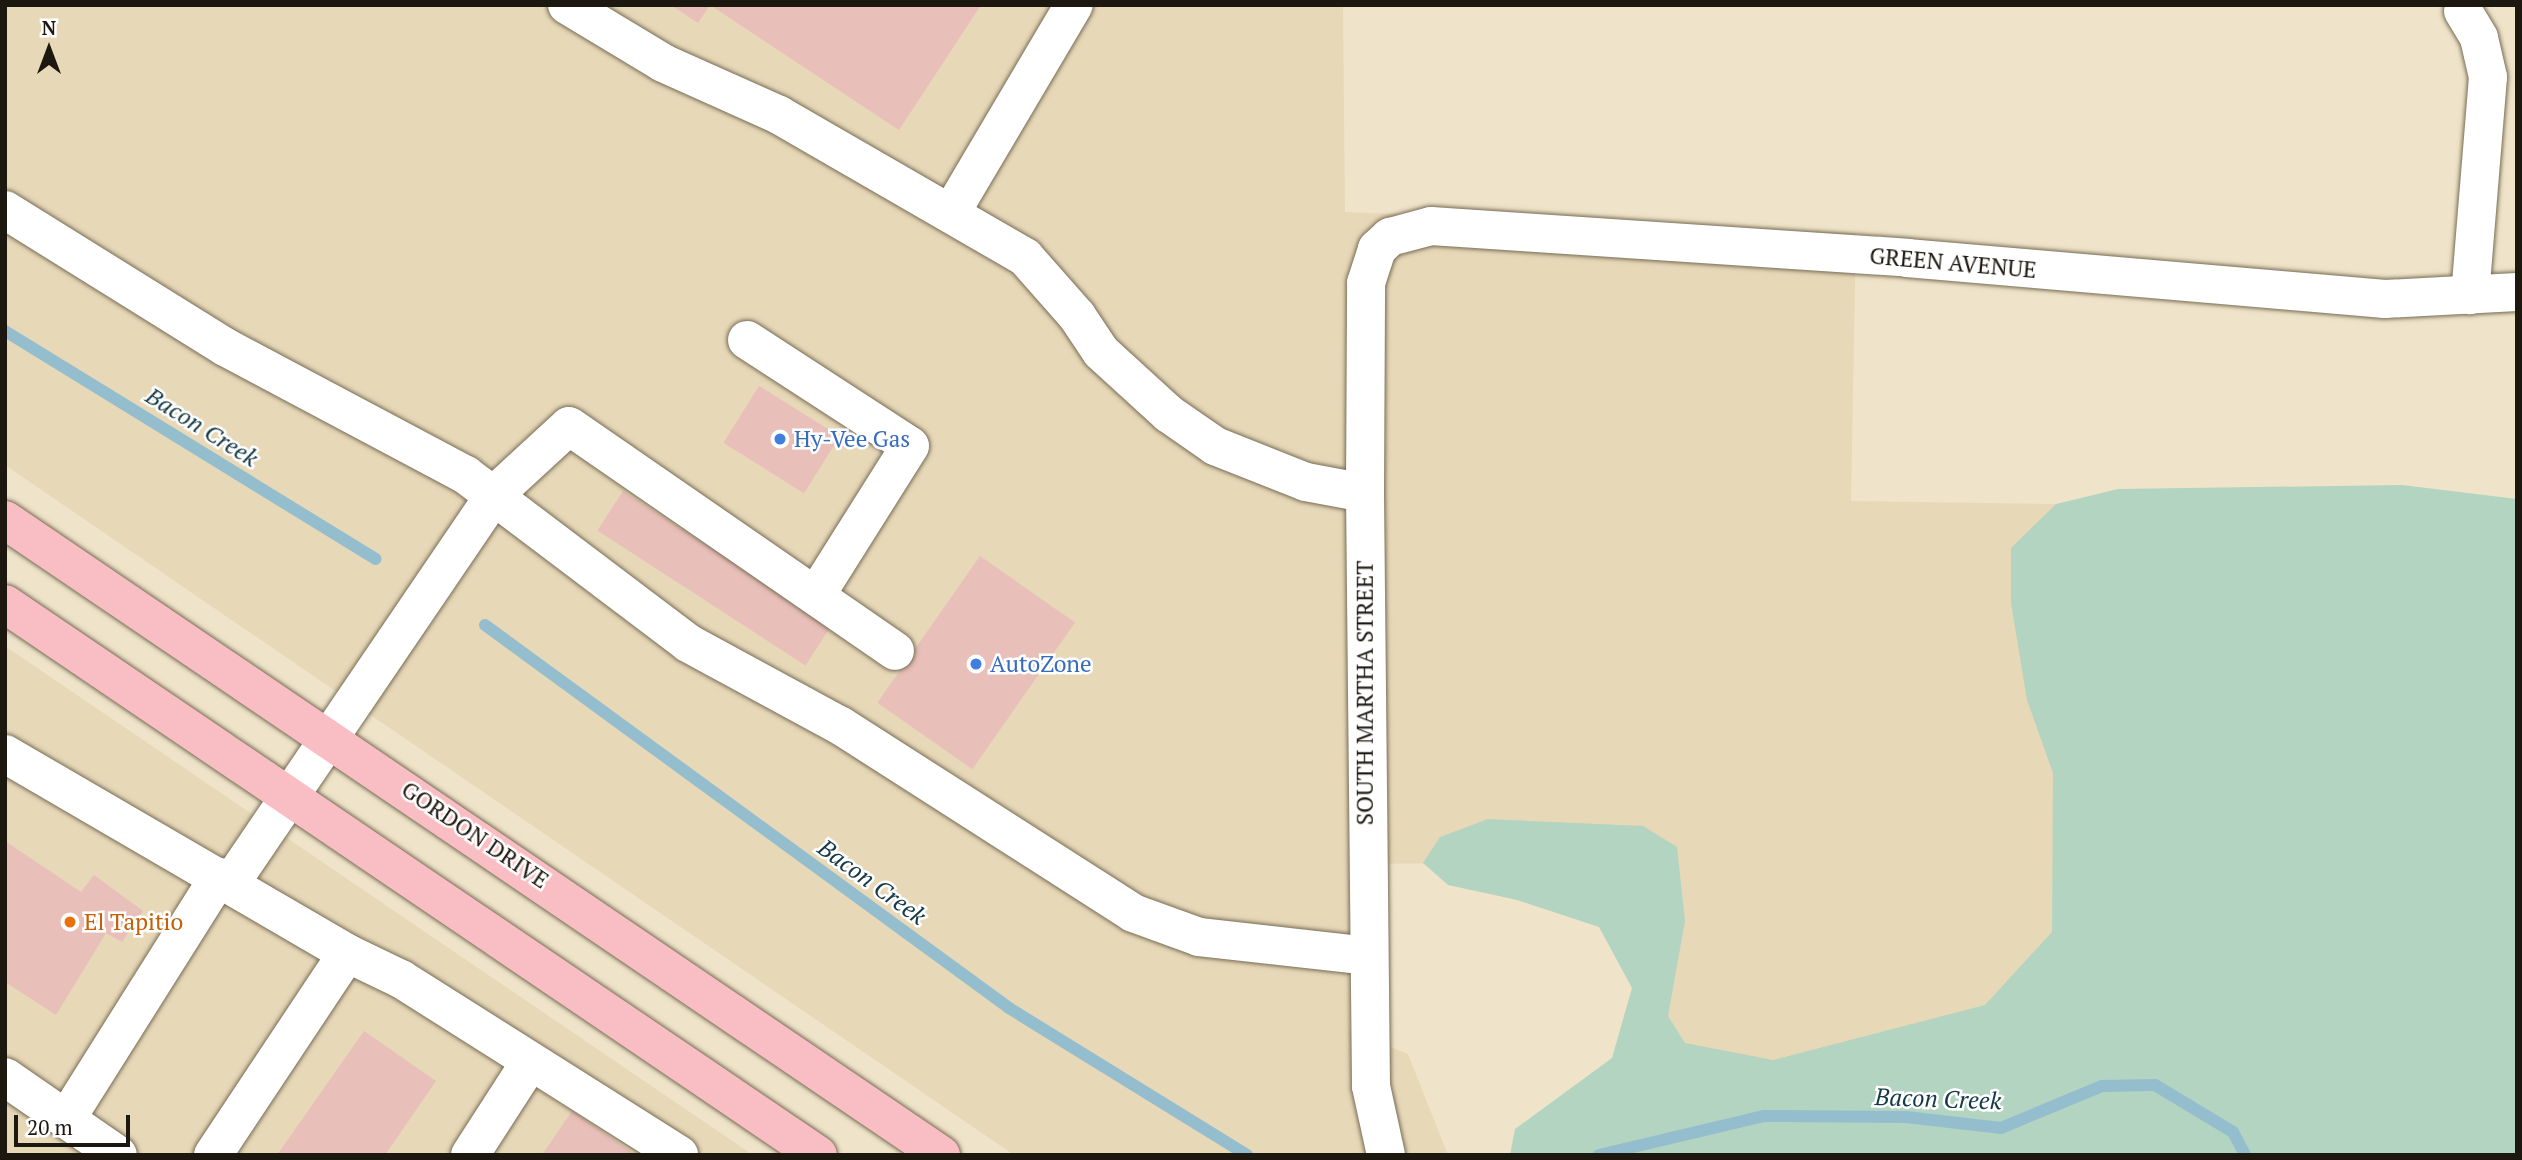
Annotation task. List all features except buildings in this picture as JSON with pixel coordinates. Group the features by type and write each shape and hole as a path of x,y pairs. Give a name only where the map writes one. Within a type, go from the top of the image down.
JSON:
{"main road":[{"name":"GORDON DRIVE","path":"5,520 330,737 941,1155"},
{"path":"5,604 818,1155"}],"street":[{"path":"567,5 663,63 779,115 952,211 1025,257 1076,316 1101,352 1169,414 1203,438 1262,467 1365,493"},
{"path":"952,211 1074,5"},
{"path":"2463,11 2479,38 2488,77 2470,295"},
{"path":"5,210 225,347 495,494 688,643 841,726 1133,913 1199,937 1368,956"},
{"name":"GREEN AVENUE","path":"1390,237 1431,226 1906,258 2299,294 2385,299 2517,292"},
{"name":"SOUTH MARTHA STREET","path":"1385,1155 1371,1086 1368,956 1366,283 1377,249 1390,237"},
{"path":"747,340 910,446 816,595"},
{"path":"67,1118 225,881 265,834 495,494 569,426 895,651"},
{"path":"5,754 347,953 401,979 679,1155"},
{"path":"213,1155 347,953"},
{"path":"470,1155 530,1062"},
{"path":"5,1077 118,1155"}],"shaded area":[{"path":"5,5 1343,5 1345,212 1856,233 1851,501 2056,504 2051,1070 1631,1107 1633,862 1349,864 1349,1030 1408,1054 1448,1155 1014,1155 5,465"},
{"path":"5,646 753,1155 5,1155"}],"green space":[{"path":"2402,485 2517,499 2517,1155 1510,1155 1515,1129 1612,1058 1632,988 1599,927 1517,900 1448,885 1423,863 1440,837 1488,819 1643,826 1677,847 1685,921 1668,1016 1685,1043 1773,1060 1985,1005 2052,932 2053,773 2027,700 2011,603 2011,548 2056,504 2118,489"}],"waterway":[{"name":"Bacon Creek","path":"5,331 376,559"},
{"name":"Bacon Creek","path":"485,625 1009,1008 1247,1155"},
{"name":"Bacon Creek","path":"1599,1155 1764,1116 1906,1117 2001,1128 2102,1086 2155,1085 2233,1132 2245,1155"}],"place":[{"name":"Hy-Vee Gas","path":"780,439"},
{"name":"AutoZone","path":"976,664"},
{"name":"El Tapitio","path":"70,922"}]}
